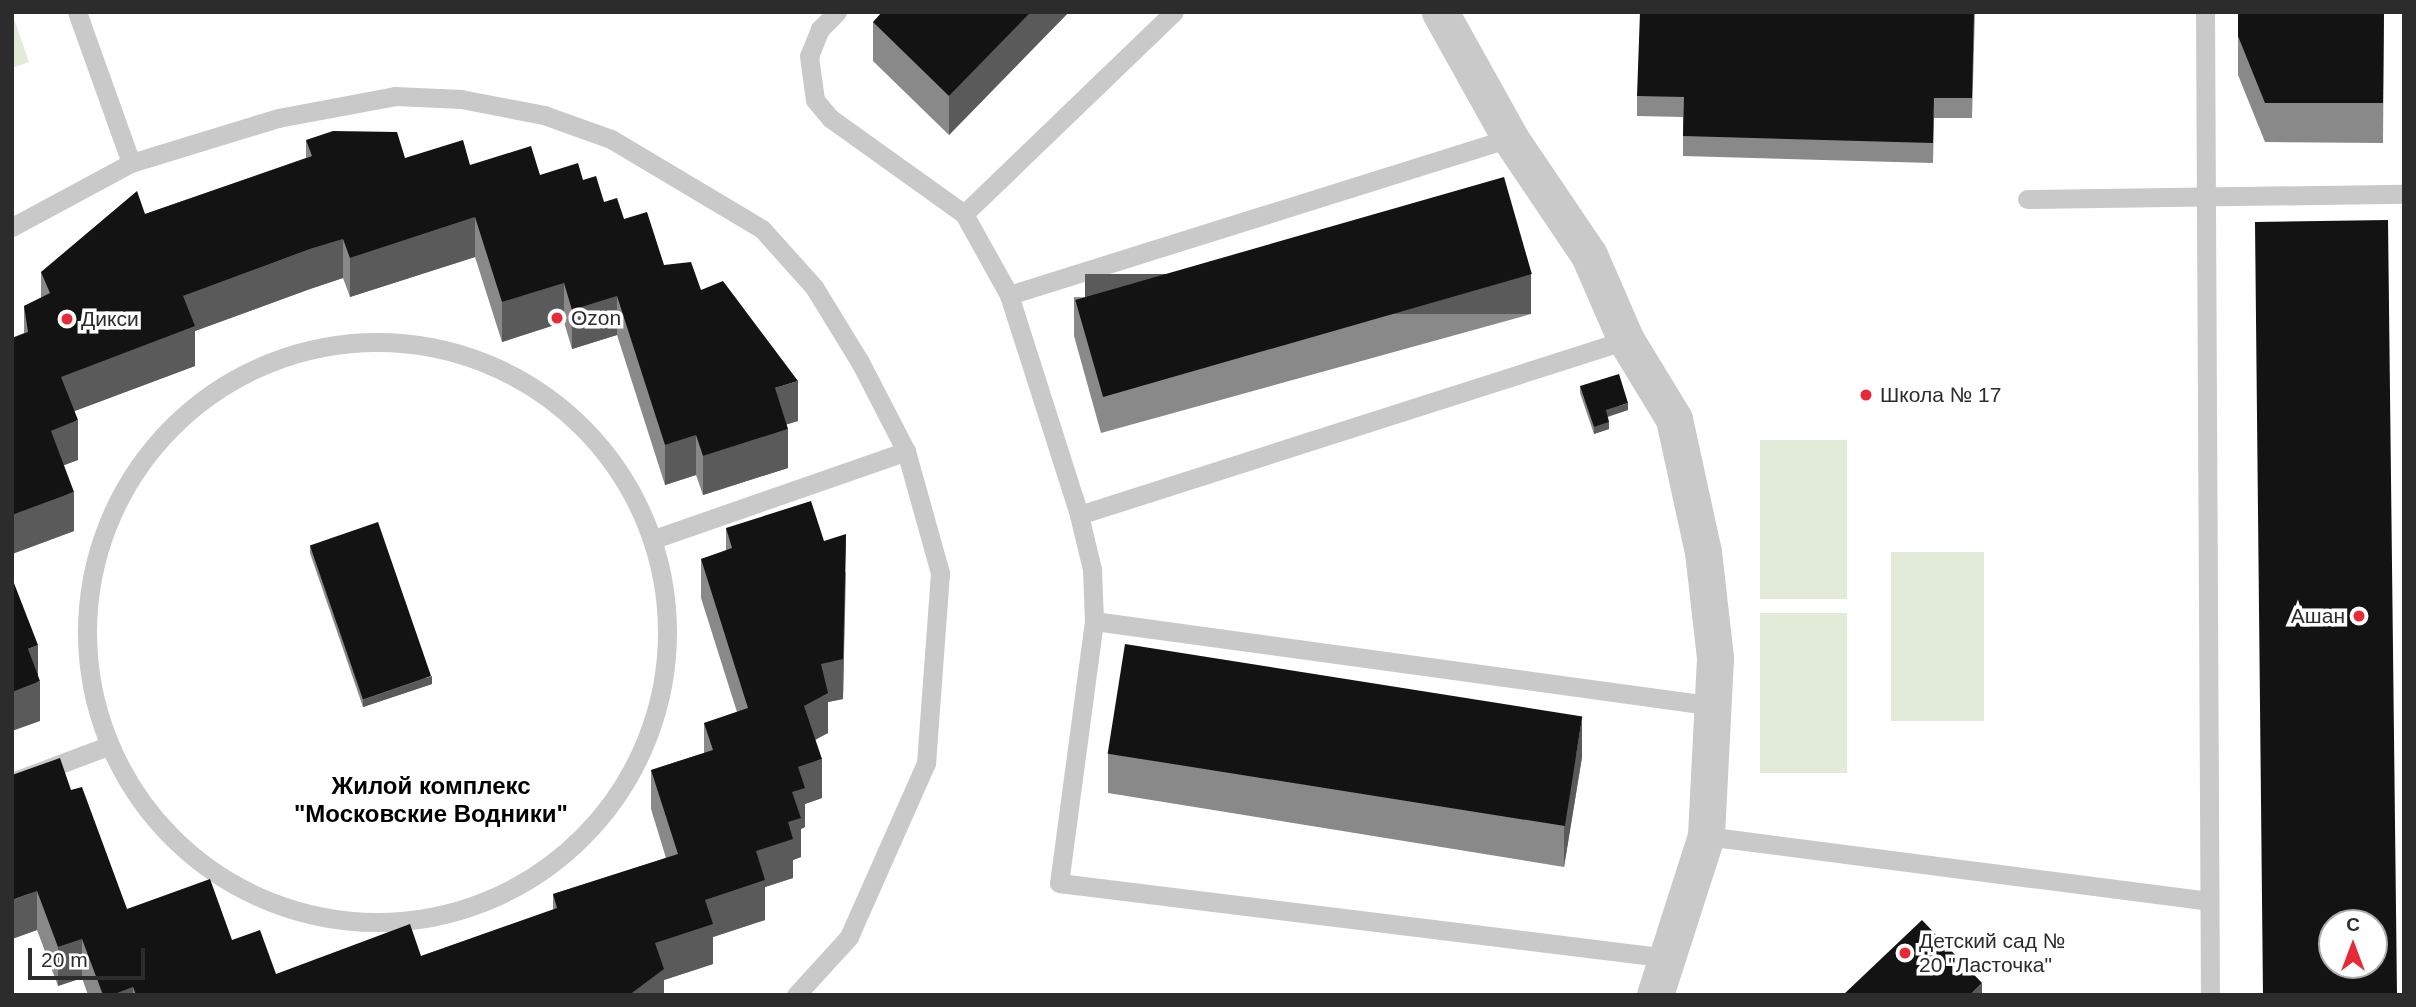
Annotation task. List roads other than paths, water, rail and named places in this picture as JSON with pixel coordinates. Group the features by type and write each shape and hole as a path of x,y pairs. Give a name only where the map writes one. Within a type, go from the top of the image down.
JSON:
{"street":[{"path":"1440,12 1510,138 1589,255 1626,340 1674,419 1703,552 1715,658 1715,706 1706,836 1670,958 1655,995"}],"lane":[{"path":"77,12 131,163"},
{"path":"837,12 820,29 809,56 815,100 830,118 964,214 1009,295 1079,515 1092,569 1094,621 1059,883 1670,958"},
{"path":"964,214 1174,12"},
{"path":"2205,12 2210,995"},
{"path":"12,227 131,163 278,118 395,96 461,99 544,115 611,139 762,229 814,287 860,362 906,451 940,573 926,763 849,937 796,995"},
{"path":"1009,295 1510,138"},
{"path":"2027,199 2204,194 2404,194"},
{"path":"1079,515 1626,340"},
{"path":"351,341 429,344 503,368 568,411 620,469 654,539 669,615 663,693 637,766 581,842 504,895 413,922 319,919 231,885 158,825 107,746 85,655 86,642 93,561 130,475 193,404 275,358 351,341"},
{"path":"654,539 906,451"},
{"path":"1094,621 1715,706"},
{"path":"12,782 107,746"},
{"path":"1706,836 2209,901"}],"place":[{"name":"Ozon","path":"557,318"},
{"name":"Дикси","path":"67,319"},
{"name":"Школа № 17","path":"1866,395"},
{"name":"Ашан","path":"2359,616"},
{"name":"Детский сад № 20 \"Ласточка\"","path":"1905,953"}],"district":[{"name":"Жилой комплекс \"Московские Водники\"","path":"431,800"}]}
